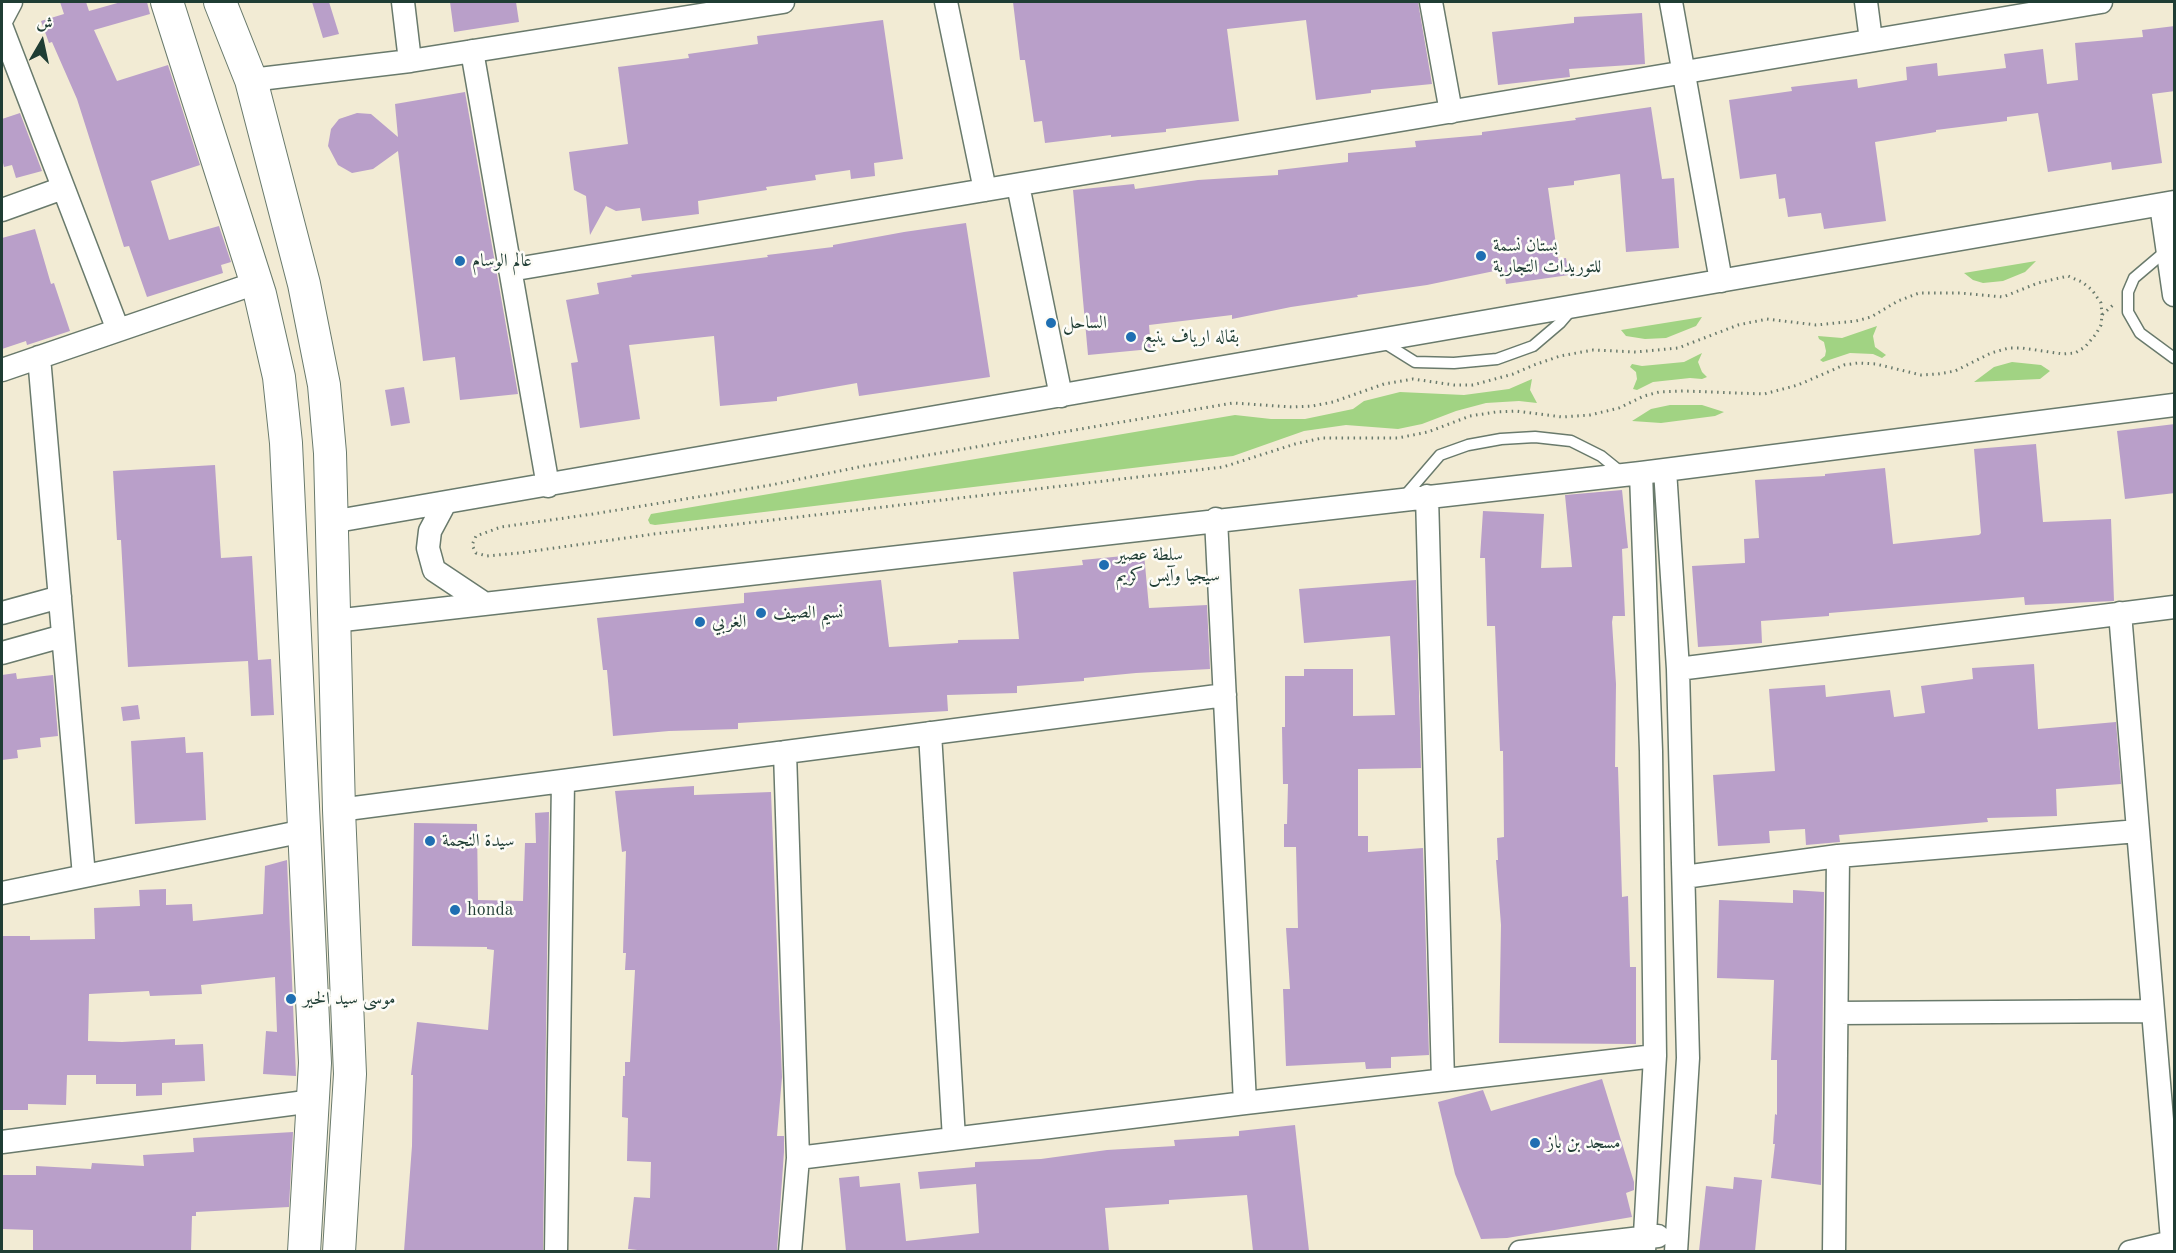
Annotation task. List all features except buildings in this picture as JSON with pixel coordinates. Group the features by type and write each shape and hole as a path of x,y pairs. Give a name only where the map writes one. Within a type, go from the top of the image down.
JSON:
{"main road":[{"path":"167,2 256,283 279,377 286,443 315,1063 304,1251"},
{"path":"220,2 251,80 304,284 324,385 330,453 339,810 350,1074 339,1251"}],"street":[{"path":"2,19 12,2"},
{"path":"403,2 411,61"},
{"path":"251,80 411,61 783,2"},
{"path":"946,2 985,190"},
{"path":"1431,2 1451,112"},
{"path":"1671,2 1721,280"},
{"path":"1866,2 1871,40"},
{"path":"510,270 2091,2"},
{"path":"2,28 118,330"},
{"path":"472,51 548,486"},
{"path":"1018,185 1061,396"},
{"path":"2,210 63,188"},
{"path":"331,522 2168,203 2175,295"},
{"path":"2,370 256,283"},
{"path":"39,357 84,876"},
{"path":"334,621 1216,519 1633,474 2175,405"},
{"path":"1520,1251 1676,1244 1688,1058 1678,669 1665,470"},
{"path":"1633,474 1651,751 1655,1056 1644,1244"},
{"path":"1427,496 1443,1080"},
{"path":"445,503 430,531 428,548 434,570 485,604"},
{"path":"1216,519 1245,1103"},
{"path":"2,613 60,597"},
{"path":"1678,669 2175,607"},
{"path":"2120,613 2173,1247 2130,1251"},
{"path":"2,653 63,636"},
{"path":"339,810 1225,695"},
{"path":"930,733 954,1139"},
{"path":"785,752 798,1158 790,1251"},
{"path":"556,1251 563,781"},
{"path":"2,893 304,831"},
{"path":"1684,877 1838,856 2138,831"},
{"path":"1834,1251 1838,856"},
{"path":"1837,1013 2153,1011"},
{"path":"798,1158 1655,1056"},
{"path":"2,1142 313,1101"}],"lane":[{"path":"2171,258 2134,278 2128,292 2128,312 2140,333 2175,358"},
{"path":"1380,340 1415,362 1454,363 1497,359 1533,346 1560,323 1574,306"},
{"path":"1403,499 1440,455 1468,445 1501,439 1535,437 1571,441 1633,474"}],"path":[{"path":"2068,276 2082,282 2092,290 2101,303 2102,315 2101,325 2096,334 2085,347 2075,353 2063,354 2009,348 1991,353 1955,371 1938,374 1921,375 1876,364 1858,363 1844,365 1798,385 1764,394 1659,392 1644,396 1619,408 1590,415 1562,417 1516,411 1496,412 1470,416 1428,432 1398,438 1322,438 1223,467 654,534 519,553 487,556 476,554 472,545 476,536 501,527 771,485 864,466 1233,403 1312,406 1333,402 1384,384 1413,379 1454,385 1473,385 1513,374 1534,364 1560,356 1593,350 1636,352 1678,348 1738,325 1767,319 1816,325 1856,321 1871,317 1898,301 1919,293 1960,293 2003,297 2038,283 2068,276"}],"green space":[{"path":"2036,261 2025,272 2003,281 1983,283 1973,280 1964,273"},
{"path":"1702,317 1696,326 1666,338 1645,339 1626,336 1621,330"},
{"path":"1877,326 1873,336 1875,347 1886,355 1882,358 1873,354 1850,353 1823,362 1820,360 1825,356 1826,351 1824,342 1818,336 1842,338"},
{"path":"1702,353 1698,362 1707,377 1653,382 1637,390 1633,389 1637,379 1636,372 1630,367 1632,364 1642,366 1684,362"},
{"path":"2012,362 2041,365 2050,371 2040,379 1974,382 1994,367"},
{"path":"1532,379 1530,390 1537,403 1519,401 1486,403 1422,424 1398,429 1346,425 1304,431 1233,456 655,525 650,524 648,520 651,514 1235,415 1271,419 1305,419 1353,409 1364,401 1400,392 1464,395 1509,389"},
{"path":"1670,405 1702,405 1724,412 1715,416 1661,423 1632,421 1651,409"}],"place":[{"name":"بستان نسمة للتوريدات التجارية","path":"1481,256"},
{"name":"عالم الوسام","path":"460,261"},
{"name":"الساحل","path":"1051,323"},
{"name":"بقاله ارياف ينبع","path":"1131,337"},
{"name":"سلطة عصير سيجيا وآيس كريم","path":"1104,565"},
{"name":"نسيم الصيف","path":"761,613"},
{"name":"الغربي","path":"700,622"},
{"name":"سيدة النجمة","path":"430,841"},
{"name":"honda","path":"455,910"},
{"name":"موسى سيد الخير","path":"291,999"},
{"name":"مسجد بن باز","path":"1535,1143"}]}
